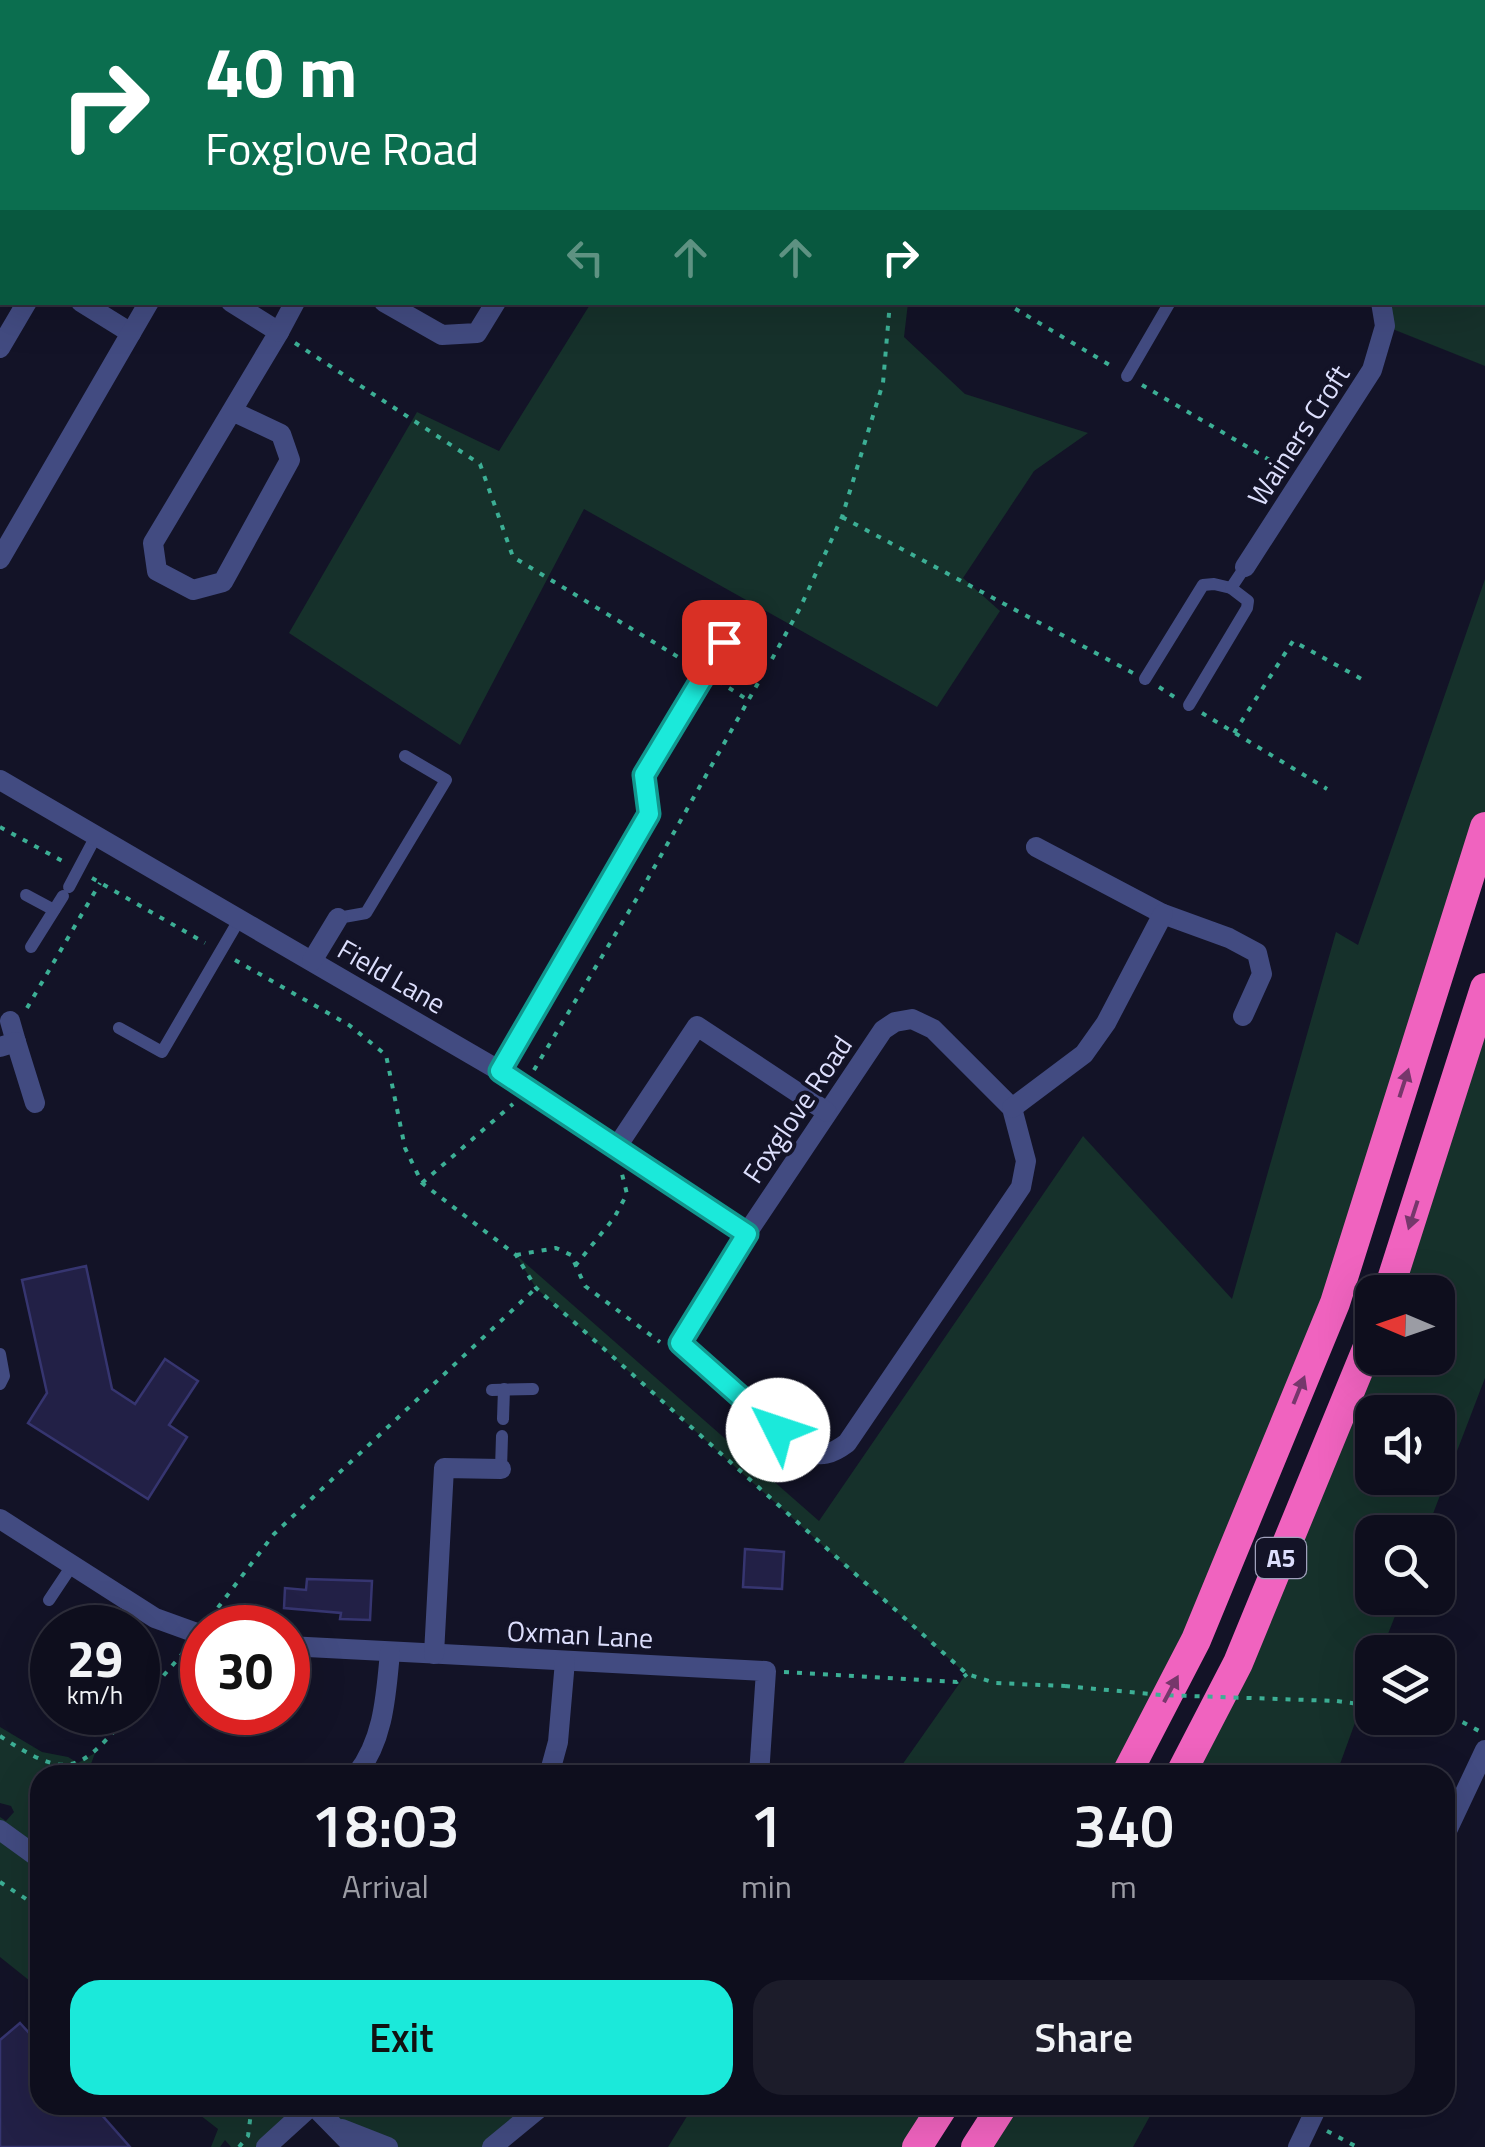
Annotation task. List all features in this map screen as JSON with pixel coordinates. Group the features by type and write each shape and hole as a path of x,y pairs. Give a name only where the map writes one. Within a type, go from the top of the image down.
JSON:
{"highway":[{"name":"A5","path":"1131,1765 1196,1640 1334,1303 1485,827"},
{"path":"1393,1275 1485,988"},
{"name":"A5","path":"1185,1765 1238,1662 1356,1375"},
{"path":"917,2147 938,2115"},
{"path":"976,2147 996,2115"}],"street":[{"path":"0,348 25,305"},
{"path":"86,305 131,333"},
{"path":"0,559 147,305"},
{"path":"236,305 278,332"},
{"path":"232,410 281,434 290,460 223,582 193,590 157,571 153,543 293,305"},
{"path":"389,305 442,335 478,333 494,305"},
{"name":"Wainers Croft","path":"1245,567 1372,370 1385,326 1381,305"},
{"name":"Field Lane","path":"0,780 500,1071 747,1234"},
{"path":"500,1071 649,814"},
{"path":"1036,847 1163,914 1230,938 1257,953 1262,974 1243,1016"},
{"path":"680,1343 802,1451 819,1456 833,1454 848,1444 1021,1187 1026,1162 1012,1108 1084,1054 1106,1023 1163,914"},
{"path":"312,961 338,918"},
{"name":"Foxglove Road","path":"680,1343 827,1112 884,1030 895,1022 912,1020 933,1029 1012,1108"},
{"path":"616,1148 697,1026 827,1112"},
{"path":"10,1035 35,1103"},
{"path":"434,1654 444,1468 501,1470"},
{"path":"0,1519 155,1618 180,1626"},
{"name":"Oxman Lane","path":"310,1647 766,1670"},
{"path":"364,1765 385,1713 390,1652"},
{"path":"552,1765 558,1742 565,1662"},
{"path":"760,1765 766,1670"},
{"path":"1455,1814 1485,1750"},
{"path":"0,1830 30,1852"},
{"path":"266,2147 301,2115"},
{"path":"323,2115 354,2147"},
{"path":"492,2147 531,2115"},
{"path":"1298,2147 1313,2115"},
{"path":"336,2126 388,2147"}],"lane":[{"path":"1127,376 1168,305"},
{"path":"1232,588 1245,567"},
{"path":"1145,679 1204,585 1232,588 1248,601 1247,608 1189,705"},
{"path":"649,814 644,775 724,642 756,662"},
{"path":"338,918 366,913 446,780 405,756"},
{"path":"31,947 96,836"},
{"path":"26,894 54,910"},
{"path":"118,1028 162,1052 239,920"},
{"path":"0,1354 4,1376 0,1384"},
{"path":"503,1419 498,1389 533,1390"},
{"path":"501,1470 502,1436"},
{"path":"49,1600 71,1567"}],"path":[{"path":"422,1183 515,1102 638,898 800,608 842,516 883,383 890,305"},
{"path":"1009,305 1302,479"},
{"path":"278,332 480,464 513,557 748,700"},
{"path":"842,516 1145,679 1327,789"},
{"path":"1234,733 1293,641 1366,682"},
{"path":"0,827 349,1025 386,1054 405,1148 422,1183 516,1255 536,1288 966,1674 994,1683 1355,1704"},
{"path":"10,1035 100,882"},
{"path":"575,1266 628,1194 616,1148"},
{"path":"516,1255 556,1248 571,1254 585,1286 659,1342 680,1343"},
{"path":"221,1605 274,1534 536,1288"},
{"path":"160,1680 180,1656"},
{"path":"766,1670 957,1682 966,1674"},
{"path":"1455,1718 1485,1733"},
{"path":"0,1736 38,1760 65,1765 95,1754 111,1735"},
{"path":"0,1882 30,1902"},
{"path":"239,2147 248,2136 251,2115"},
{"path":"1324,2129 1356,2147"}],"green space":[{"path":"590,305 908,305 904,337 965,394 1088,433 1034,471 963,578 1000,611 937,707 584,509 460,745 289,633 417,412 499,451"},
{"path":"1381,305 1485,305 1485,366 1385,326"},
{"path":"1485,579 1485,827 1335,1303 1126,1765 902,1765 966,1674 536,1288 516,1255 819,1521 1083,1136 1232,1299 1336,932 1358,945"},
{"path":"1485,988 1485,1378 1455,1456 1455,1395 1355,1395 1355,1495 1440,1495 1433,1515 1355,1515 1355,1615 1395,1615 1388,1635 1355,1635 1355,1723 1340,1765 1185,1765 1364,1375 1455,1375 1455,1275 1393,1275"},
{"path":"0,1727 42,1752 78,1763 95,1753 91,1765 30,1765 30,1981 0,1957 0,1817 6,1821 14,1812 11,1806 0,1803"},
{"path":"200,2115 301,2115 266,2147 231,2147 225,2140 220,2147 211,2147 218,2129"},
{"path":"331,2115 532,2115 498,2147 388,2147"},
{"path":"688,2115 938,2115 917,2147 668,2147"},
{"path":"997,2115 1151,2115 1133,2147 976,2147"}],"building":[{"path":"86,1266 112,1389 135,1404 165,1359 198,1381 169,1425 187,1437 148,1499 28,1423 47,1393 22,1280"},
{"path":"745,1549 784,1552 782,1589 743,1587"},
{"path":"307,1579 372,1581 370,1620 340,1619 341,1613 310,1610 310,1605 284,1605 285,1588 306,1590"},
{"path":"20,2023 30,2034 30,2115 102,2115 130,2147 0,2147 0,2040"}],"route":[{"path":"724,642 644,775 649,814 500,1071 747,1234 680,1343 778,1430"}]}
